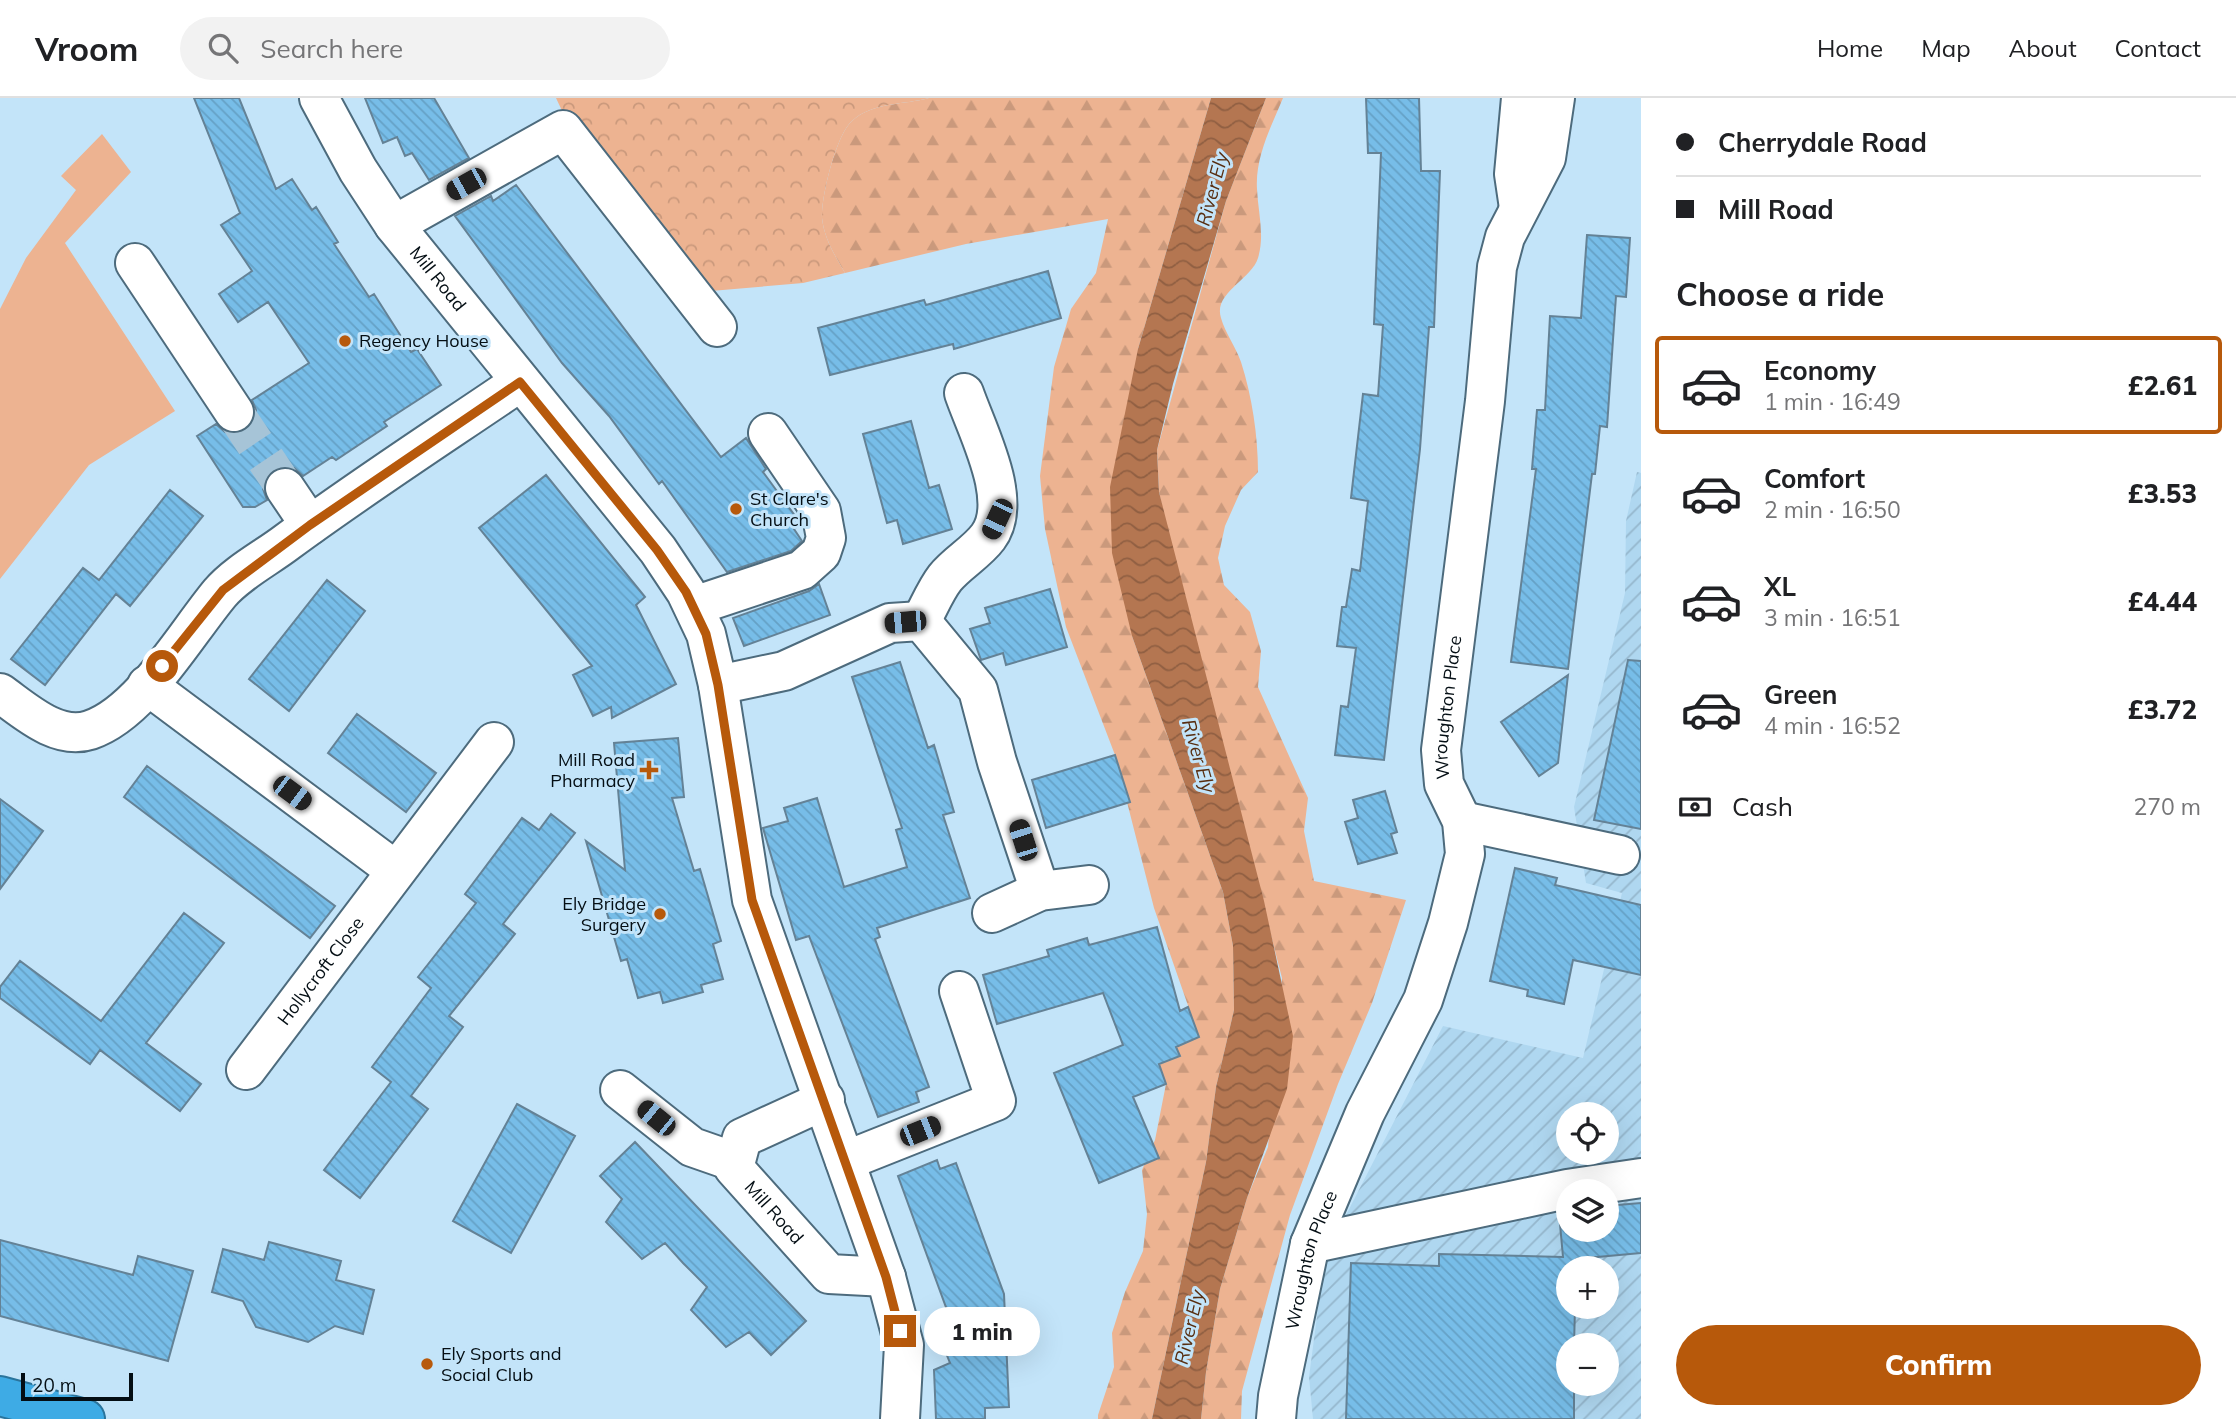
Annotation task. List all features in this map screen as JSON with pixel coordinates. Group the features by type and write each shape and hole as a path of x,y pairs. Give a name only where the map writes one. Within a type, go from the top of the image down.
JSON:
{"highway":[{"path":"0,1396 85,1419"}],"street":[{"name":"Mill Road","path":"319,98 358,170 394,225 657,550 694,606 706,634 718,685 752,900 775,972 825,1100 886,1277 904,1345 900,1419"},
{"path":"1519,208 1514,174 1521,98"},
{"name":"Wroughton Place","path":"1276,1419 1278,1395 1310,1244 1365,1113 1423,1000 1448,923 1465,854 1462,821 1444,784 1441,750 1485,401 1494,286 1505,237 1546,158 1555,98"},
{"path":"394,225 563,130 718,327"},
{"path":"135,263 234,412"},
{"path":"0,693 46,725 86,732 114,720 147,685 223,590 310,525 520,382"},
{"path":"921,621 945,578 977,550 990,535 997,519 1000,497 964,393"},
{"path":"694,606 802,569 821,553 826,538 821,512 768,433"},
{"path":"285,488 310,525"},
{"path":"718,685 784,671 890,623 921,621"},
{"path":"921,621 978,690 997,762 1040,891"},
{"path":"147,685 395,870"},
{"name":"Hollycroft Close","path":"246,1070 494,742"},
{"path":"1462,821 1619,855"},
{"path":"992,913 1040,891 1089,885"},
{"path":"845,1161 996,1101 959,990"},
{"path":"620,1090 692,1147 736,1162"},
{"name":"Mill Road","path":"825,1100 742,1138 734,1168 829,1274 886,1277"},
{"path":"1310,1244 1567,1189 1641,1178"}],"shaded area":[{"path":"1637,472 1641,473 1641,1419 1313,1419 1309,1377 1325,1256 1443,1026 1583,1058 1622,893 1586,883 1574,807 1625,593 1626,521"}],"green space":[{"path":"556,98 929,98 869,110 852,121 840,139 827,182 822,218 828,240 845,273 803,283 711,291 589,131 564,115"},
{"path":"929,98 1211,98 1138,349 1132,636 1223,892 1233,946 1234,1010 1216,1087 1206,1162 1152,1419 1098,1419 1098,1415 1114,1367 1112,1333 1125,1292 1143,1251 1147,1214 1142,1170 1155,1140 1166,1084 1159,1064 1179,1056 1176,1047 1199,1037 1154,908 1115,755 1066,627 1045,529 1040,476 1054,367 1071,309 1096,273 1108,219 966,244 845,273 828,240 822,218 827,182 840,139 852,121 869,110"},
{"path":"1266,98 1283,98 1265,142 1257,177 1260,249 1254,266 1227,294 1220,309 1223,324 1245,375 1256,430 1258,472 1241,490 1225,526 1218,558 1224,585 1250,612 1261,651 1258,687 1308,798 1304,831 1314,881 1406,900 1372,1003 1338,1084 1290,1215 1242,1391 1241,1419 1201,1419 1220,1289 1247,1198 1268,1147 1282,978 1171,549 1159,492 1157,450 1226,201"},
{"path":"102,134 131,172 65,243 175,411 89,465 0,579 0,309 26,258 76,190 61,176"}],"water":[{"name":"River Ely","path":"1211,98 1266,98 1226,201 1173,384 1157,450 1159,492 1264,901 1293,1036 1287,1089 1247,1198 1220,1289 1201,1419 1152,1419 1206,1162 1216,1087 1234,1010 1233,946 1223,892 1132,636 1112,553 1110,487 1138,349"}],"building":[{"name":"Regency House","path":"194,98 239,98 276,189 292,179 312,210 316,207 338,242 334,244 369,297 374,294 411,352 417,349 441,385 384,422 387,426 336,460 332,457 303,476 294,468 284,466 273,470 265,479 263,489 267,500 255,507 243,507 197,436 216,424 225,432 235,434 245,431 254,421 256,410 252,400 309,363 268,302 238,322 219,294 252,271 221,225 240,213"},
{"path":"365,98 434,98 469,158 429,180 412,153 405,156 397,137 383,143"},
{"path":"1366,98 1419,98 1421,171 1440,171 1434,327 1429,327 1420,449 1384,760 1335,755 1341,706 1348,707 1356,648 1337,646 1342,607 1346,607 1352,569 1360,571 1368,501 1351,498 1363,394 1378,396 1383,325 1374,324 1381,153 1368,153"},
{"path":"516,185 721,457 746,438 766,469 763,472 801,524 794,529 802,541 791,551 727,572 662,481 659,484 609,416 562,363 455,216 491,196 493,201"},
{"path":"1587,235 1630,238 1626,297 1616,296 1607,427 1600,426 1595,474 1592,474 1568,669 1511,662 1536,469 1532,469 1537,410 1545,410 1550,316 1581,318"},
{"path":"1048,271 1061,318 954,349 953,344 830,375 818,328 924,300 926,305"},
{"path":"911,421 929,488 939,485 952,529 903,544 897,520 887,523 863,434"},
{"path":"546,475 645,597 636,605 676,684 612,718 611,707 593,716 573,675 592,666 479,528"},
{"path":"170,490 203,516 130,606 116,594 45,685 11,659 83,568 99,580"},
{"path":"327,580 365,611 289,711 249,679"},
{"path":"819,584 830,615 744,646 733,618 809,591"},
{"path":"1050,589 1067,647 1006,665 1003,653 981,660 970,629 990,623 985,608"},
{"path":"1628,660 1641,661 1641,829 1594,820"},
{"path":"900,662 928,748 934,745 954,812 943,815 970,898 877,928 880,937 875,939 929,1087 916,1092 919,1102 878,1117 809,936 796,940 763,828 788,821 784,808 817,798 844,887 907,867 896,830 902,828 852,677"},
{"path":"1568,675 1558,763 1539,776 1501,722"},
{"path":"357,714 436,773 406,812 328,753"},
{"name":"Ely Bridge Surgery","path":"678,738 684,797 672,798 694,871 700,869 721,941 713,944 723,979 701,985 703,992 663,1003 660,992 638,998 627,959 621,961 586,841 625,870 614,743"},
{"path":"1115,755 1130,802 1046,828 1032,780"},
{"path":"147,766 335,906 310,938 124,797"},
{"path":"1385,791 1397,832 1391,834 1397,853 1358,864 1345,822 1358,818 1353,800"},
{"path":"0,799 43,831 0,889"},
{"path":"551,814 575,833 503,924 515,934 449,1016 463,1027 411,1096 428,1109 360,1198 324,1170 391,1082 372,1067 431,988 418,977 476,903 465,894 522,818 539,830"},
{"path":"1515,868 1557,878 1555,885 1641,905 1641,975 1573,960 1564,1004 1527,996 1528,990 1490,981"},
{"path":"184,913 224,943 146,1043 201,1084 180,1111 100,1050 90,1064 0,998 0,987 20,961 101,1021"},
{"path":"1157,927 1180,1011 1188,1007 1199,1037 1176,1047 1180,1056 1159,1064 1166,1084 1133,1097 1159,1158 1099,1183 1054,1073 1123,1045 1103,993 997,1024 983,975 1049,956 1047,950 1087,938 1089,945"},
{"path":"517,1104 575,1136 511,1253 453,1221"},
{"path":"635,1142 806,1321 771,1355 749,1332 726,1347 691,1310 707,1287 665,1243 642,1259 606,1222 622,1199 600,1176"},
{"path":"937,1160 940,1169 956,1163 1004,1294 1009,1407 985,1408 985,1419 936,1419 934,1370 950,1363 940,1338 955,1332 898,1176"},
{"path":"1641,1203 1641,1253 1563,1256 1562,1242 1619,1242 1619,1205"},
{"path":"0,1240 133,1275 138,1256 193,1271 168,1361 0,1316"},
{"path":"269,1242 341,1261 336,1280 374,1290 363,1334 335,1326 308,1342 256,1327 243,1301 212,1292 223,1249 264,1260"},
{"path":"1439,1254 1556,1257 1556,1319 1575,1319 1574,1333 1556,1333 1556,1396 1574,1396 1574,1419 1346,1419 1351,1263 1439,1266"}],"tunnel":[{"path":"234,412 285,488"}],"place":[{"name":"Regency House","path":"345,341"},
{"name":"St Clare's Church","path":"736,509"},
{"name":"Mill Road Pharmacy","path":"649,770"},
{"name":"Ely Bridge Surgery","path":"660,914"},
{"name":"Ely Sports and Social Club","path":"427,1364"}],"route":[{"path":"162,666 223,590 310,525 520,382 657,550 686,592 706,634 718,685 736,815 752,900 775,972 825,1100 886,1277 900,1331"}]}
